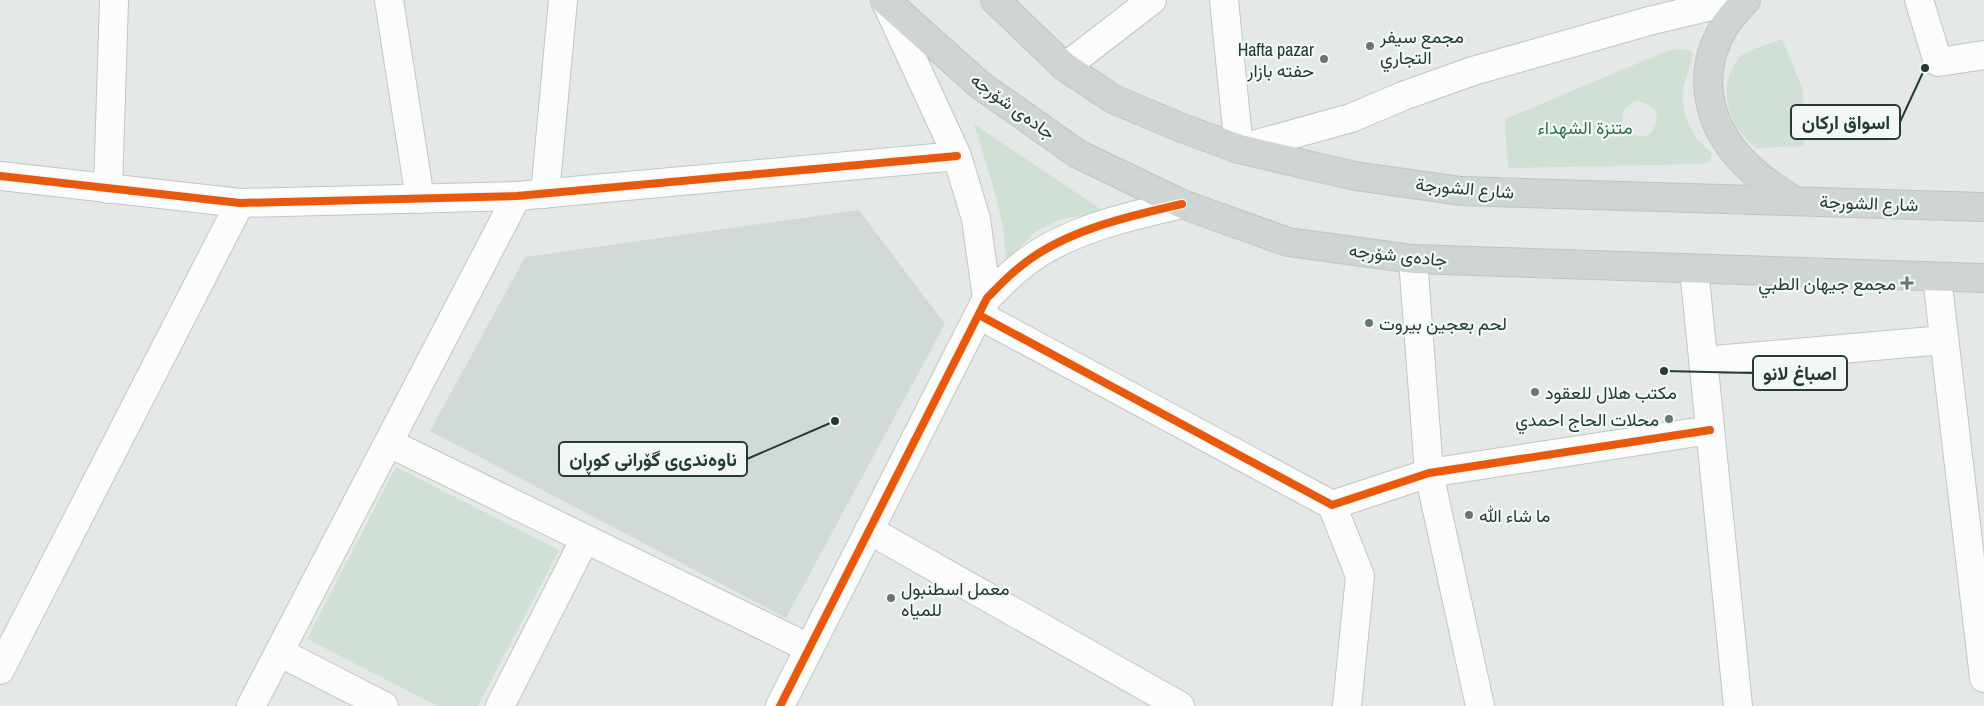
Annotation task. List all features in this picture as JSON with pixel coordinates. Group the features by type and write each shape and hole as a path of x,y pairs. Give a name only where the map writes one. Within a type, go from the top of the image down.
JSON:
{"main road":[{"name":"جادەی شۆرجە","path":"885,0 980,85 1078,154 1182,204 1288,242 1413,259 1984,278"},
{"name":"شارع الشورجة","path":"995,0 1065,68 1113,98 1182,128 1239,149 1356,176 1461,191 1984,207"},
{"path":"1746,0 1725,26 1713,51 1708,81 1711,111 1730,146 1753,171 1794,201"}],"street":[{"path":"108,189 114,0"},
{"path":"389,0 420,199"},
{"path":"545,194 563,0"},
{"path":"885,0 957,156 976,219 983,307"},
{"path":"1065,68 1152,0"},
{"path":"1224,0 1239,149 1351,118 1404,96 1645,10 1738,0"},
{"path":"1919,0 1938,62 1984,55"},
{"path":"2,181 108,189 240,203 420,199 545,194 957,156"},
{"path":"251,706 517,196"},
{"path":"0,670 240,203"},
{"path":"780,706 983,307 1020,266 1044,249 1125,217 1182,204"},
{"path":"1413,259 1429,473 1480,706"},
{"path":"1694,269 1738,706"},
{"path":"1937,276 1984,678"},
{"path":"983,307 1332,505 1360,576 1347,706"},
{"path":"1703,361 1944,340"},
{"path":"1332,505 1429,473 1710,430"},
{"path":"388,443 809,648"},
{"path":"870,530 1180,706"},
{"path":"500,706 585,539"},
{"path":"279,652 384,706"}],"shaded area":[{"path":"859,210 945,324 786,618 430,431 525,257"}],"green space":[{"path":"1782,39 1803,90 1804,146 1756,148 1738,129 1732,118 1728,106 1728,81 1732,69 1743,54"},
{"name":"متنزة الشهداء","path":"1676,49 1691,51 1692,59 1684,87 1683,105 1693,132 1712,154 1709,162 1703,164 1508,167 1505,124 1507,118 1667,51","holes":["1636,101 1652,107 1657,118 1651,132 1644,136 1636,135 1629,131 1624,125 1622,117 1626,108"]},
{"path":"974,124 1105,212 1062,219 1036,231 1006,261 1003,225"},
{"path":"396,467 559,550 478,706 437,706 307,639"}],"cycle path":[{"path":"0,176 240,203 517,196 957,156"},
{"path":"780,706 987,298 1017,270 1056,243 1097,226 1182,204"},
{"path":"979,315 1332,505 1429,473 1710,430"}],"place":[{"name":"مجمع سيفر التجاري","path":"1370,46"},
{"name":"Hafta pazar حفته بازار","path":"1324,59"},
{"name":"اسواق اركان","path":"1925,68"},
{"name":"مجمع جيهان الطبي","path":"1907,283"},
{"name":"لحم بعجين بيروت","path":"1369,323"},
{"name":"اصباغ لانو","path":"1664,371"},
{"name":"مكتب هلال للعقود","path":"1535,392"},
{"name":"محلات الحاج احمدي","path":"1669,419"},
{"name":"ناوەندی‌ی گۆرانی کوڕان","path":"835,421"},
{"name":"ما شاء الله","path":"1469,515"},
{"name":"معمل اسطنبول للمياه","path":"891,598"}]}
